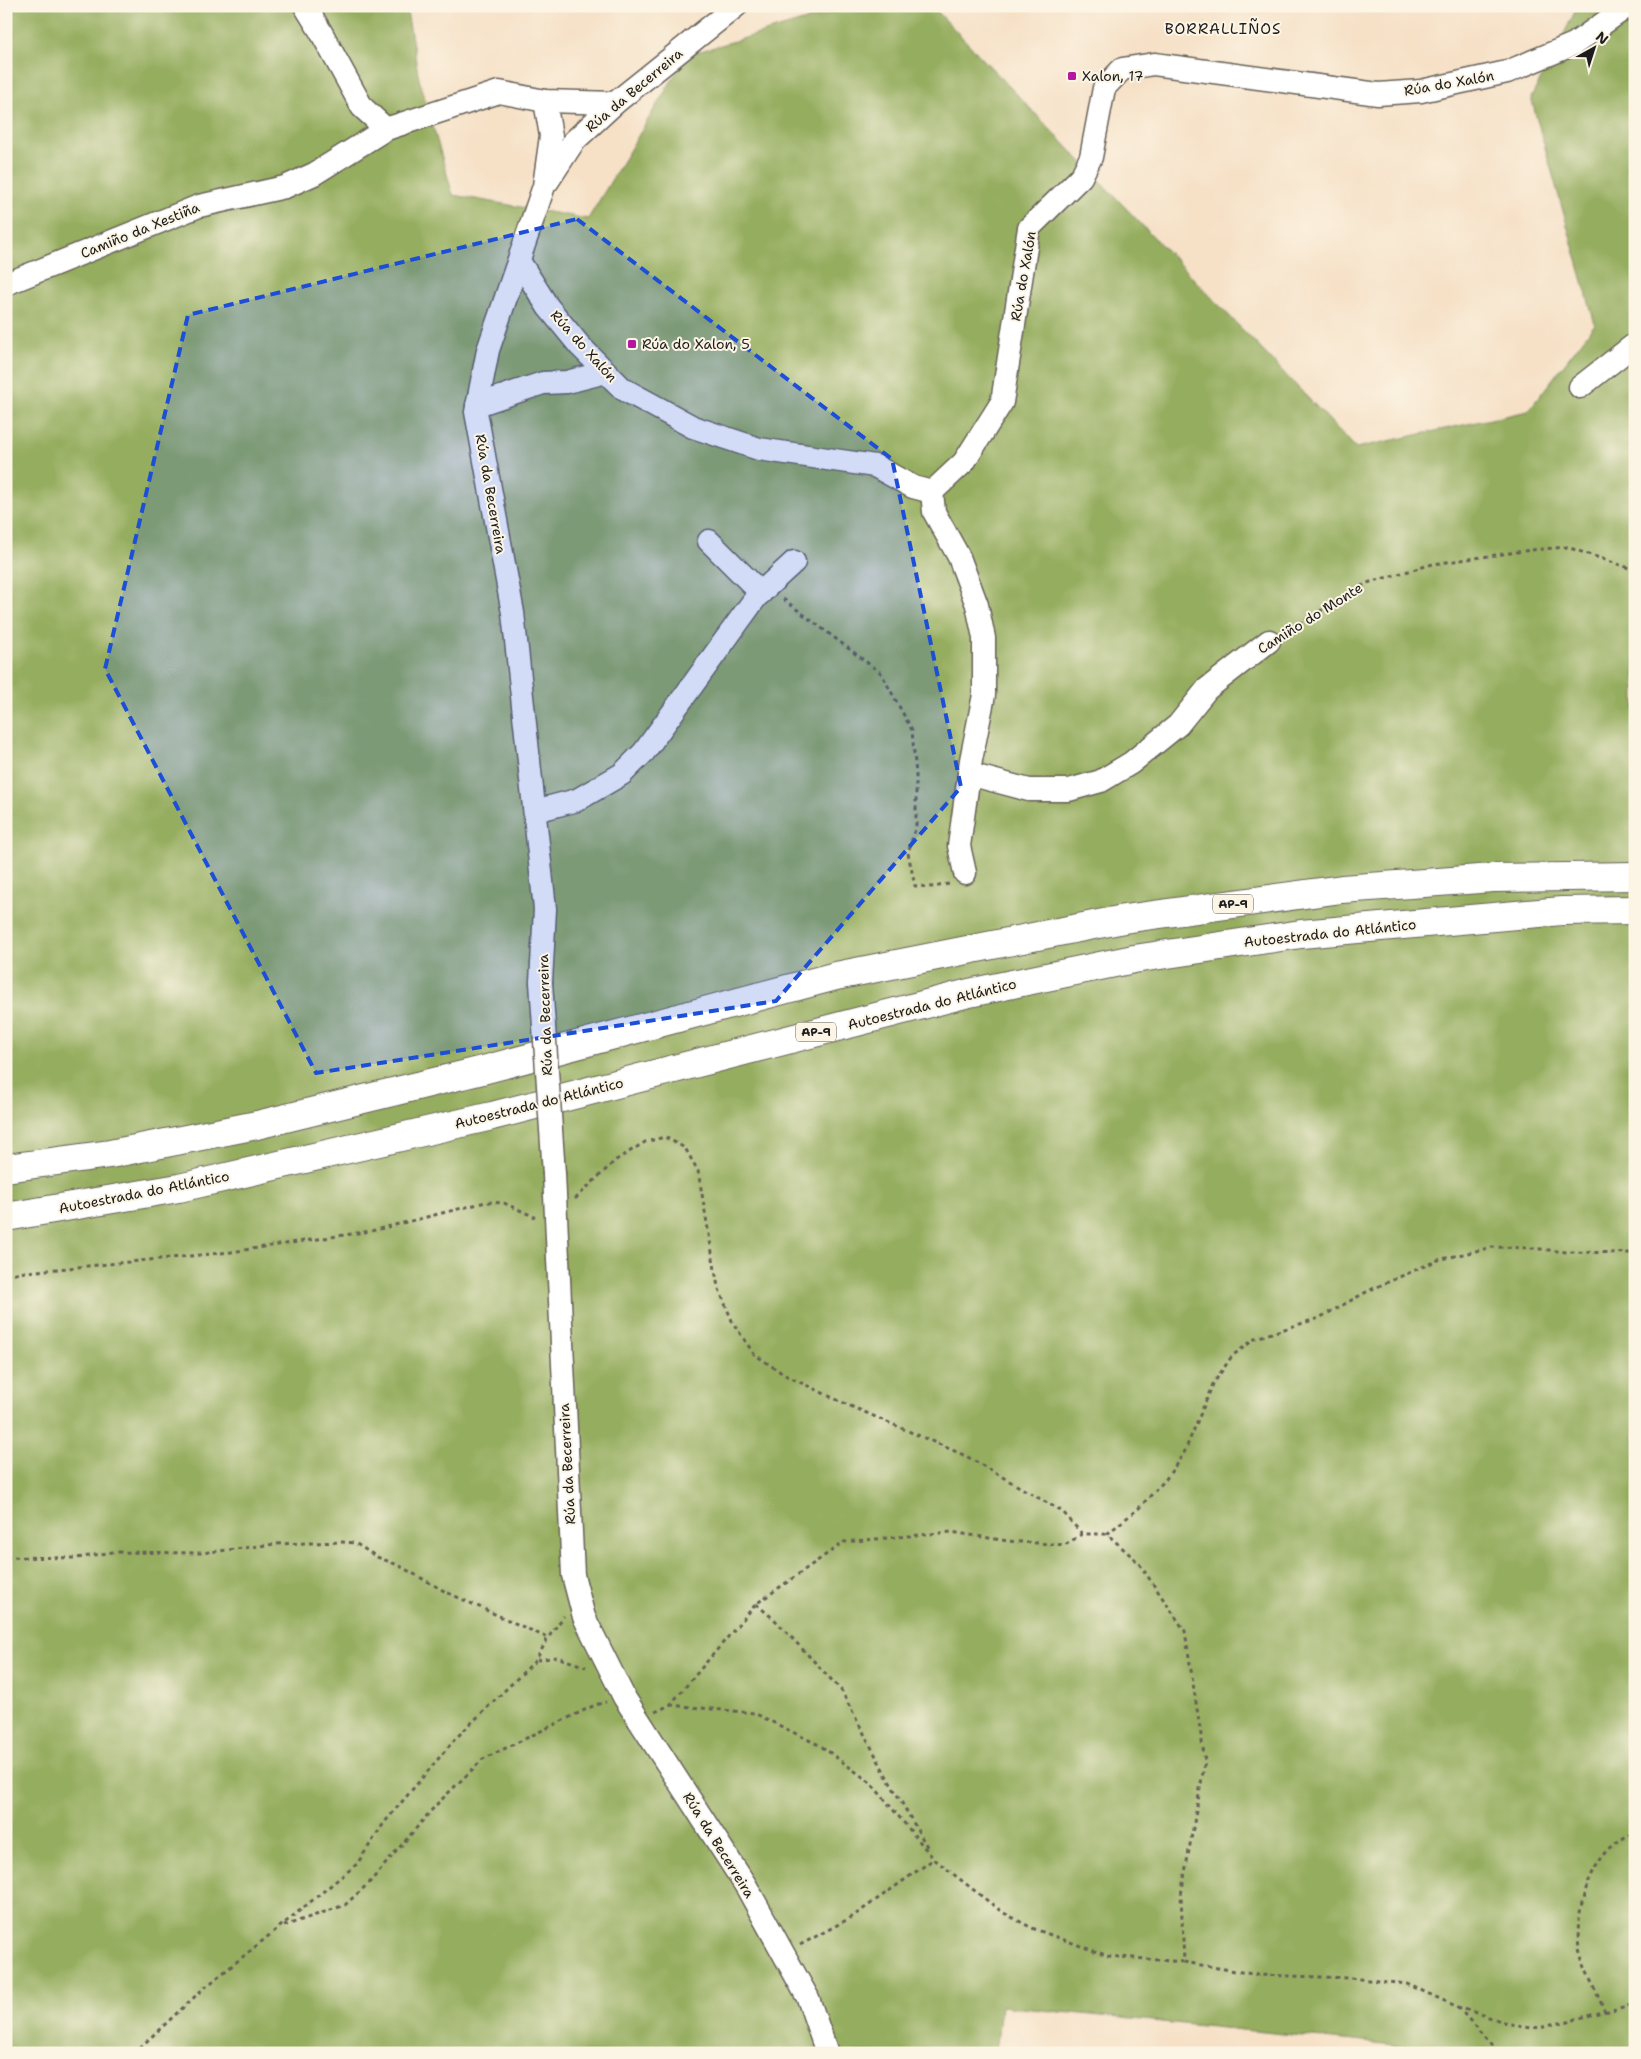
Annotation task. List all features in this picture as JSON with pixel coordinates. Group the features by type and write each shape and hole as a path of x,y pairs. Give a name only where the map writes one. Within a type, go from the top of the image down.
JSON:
{"highway":[{"name":"AP-9","path":"6,1168 110,1154 256,1125 479,1071 836,976 1124,918 1342,889 1493,878 1635,876"},
{"name":"Autoestrada do Atlántico","path":"6,1217 179,1188 492,1116 969,993 1134,959 1301,934 1562,911 1635,910"}],"street":[{"path":"305,6 362,107 386,129"},
{"name":"Rúa da Becerreira","path":"544,186 574,141 614,103 736,6"},
{"name":"Rúa do Xalón","path":"519,261 548,307 580,346 623,389 693,427 759,449 876,466 913,487 932,492 964,462 1002,402 1029,228 1081,177 1091,157 1104,88 1122,69 1154,64 1378,94 1422,91 1507,72 1574,44 1628,6"},
{"name":"Camiño da Xestiña","path":"6,284 199,206 285,187 314,174 386,129 500,92 545,101 614,103"},
{"name":"Rúa da Becerreira","path":"545,101 551,136 544,186 488,350 476,412 513,613 545,909 541,982 554,1174 573,1575 584,1617 619,1687 638,1720 746,1886 808,1998 827,2053"},
{"path":"1580,387 1635,344"},
{"path":"477,405 543,383 567,382 606,372"},
{"path":"932,492 934,512 959,557 977,605 984,638 984,695 969,774 959,846 965,873"},
{"path":"709,542 764,590"},
{"path":"535,811 577,800 622,774 644,752 756,596 794,562"},
{"name":"Camiño do Monte","path":"969,774 1029,790 1069,790 1101,781 1131,763 1178,725 1207,689 1269,641"}],"path":[{"name":"Camiño do Monte","path":"1269,641 1367,584 1433,564 1567,547 1635,570"},
{"path":"764,590 881,673 912,730 916,775 916,826 908,853 916,886 934,887 958,882 965,873"},
{"path":"6,1274 221,1253 371,1231 486,1202 504,1202 555,1224 616,1160 645,1142 665,1137 685,1148 698,1171 718,1287 733,1323 754,1354 784,1375 886,1423 966,1456 1063,1512 1082,1534"},
{"path":"638,1720 670,1705 756,1604 844,1542 951,1532 1008,1541 1066,1545 1082,1534 1107,1534 1138,1508 1166,1479 1184,1453 1213,1384 1232,1356 1256,1338 1319,1318 1370,1290 1438,1260 1492,1247 1532,1248 1566,1252 1635,1253"},
{"path":"1107,1534 1138,1562 1185,1631 1205,1761 1181,1895 1184,1962"},
{"path":"6,1557 77,1558 113,1552 202,1553 276,1544 355,1543 446,1592 548,1638"},
{"path":"134,2053 202,1990 356,1864 384,1823 455,1739 536,1660 548,1638 578,1597"},
{"path":"756,1604 775,1620 841,1690 888,1779 934,1859"},
{"path":"281,1927 345,1905 370,1882 436,1804 483,1759 595,1705 619,1687 557,1656 536,1660"},
{"path":"670,1705 754,1713 821,1746 871,1783 934,1859 1002,1912 1032,1928 1108,1956 1184,1962 1258,1975 1350,1978 1406,1984 1458,2007 1510,2024 1540,2028 1635,2004"},
{"path":"1605,2012 1579,1951 1578,1924 1583,1894 1601,1858 1617,1842 1635,1833"},
{"path":"784,1954 852,1917 934,1859"},
{"path":"1458,2007 1498,2053"}],"highlighted area":[{"path":"577,219 892,459 961,787 776,1001 316,1073 105,669 188,315"}],"green space":[{"path":"6,6 406,6 419,79 453,195 588,219 687,55 854,6 932,6 1356,448 1528,411 1595,324 1531,98 1578,6 1635,6 1635,2053 1444,2053 1444,2050 1001,2006 996,2053 6,2053"}],"place":[{"name":"Xalon, 17","path":"1072,76"},
{"name":"Rúa do Xalon, 5","path":"632,344"}],"district":[{"name":"BORRALLIÑOS","path":"1223,29"}]}
